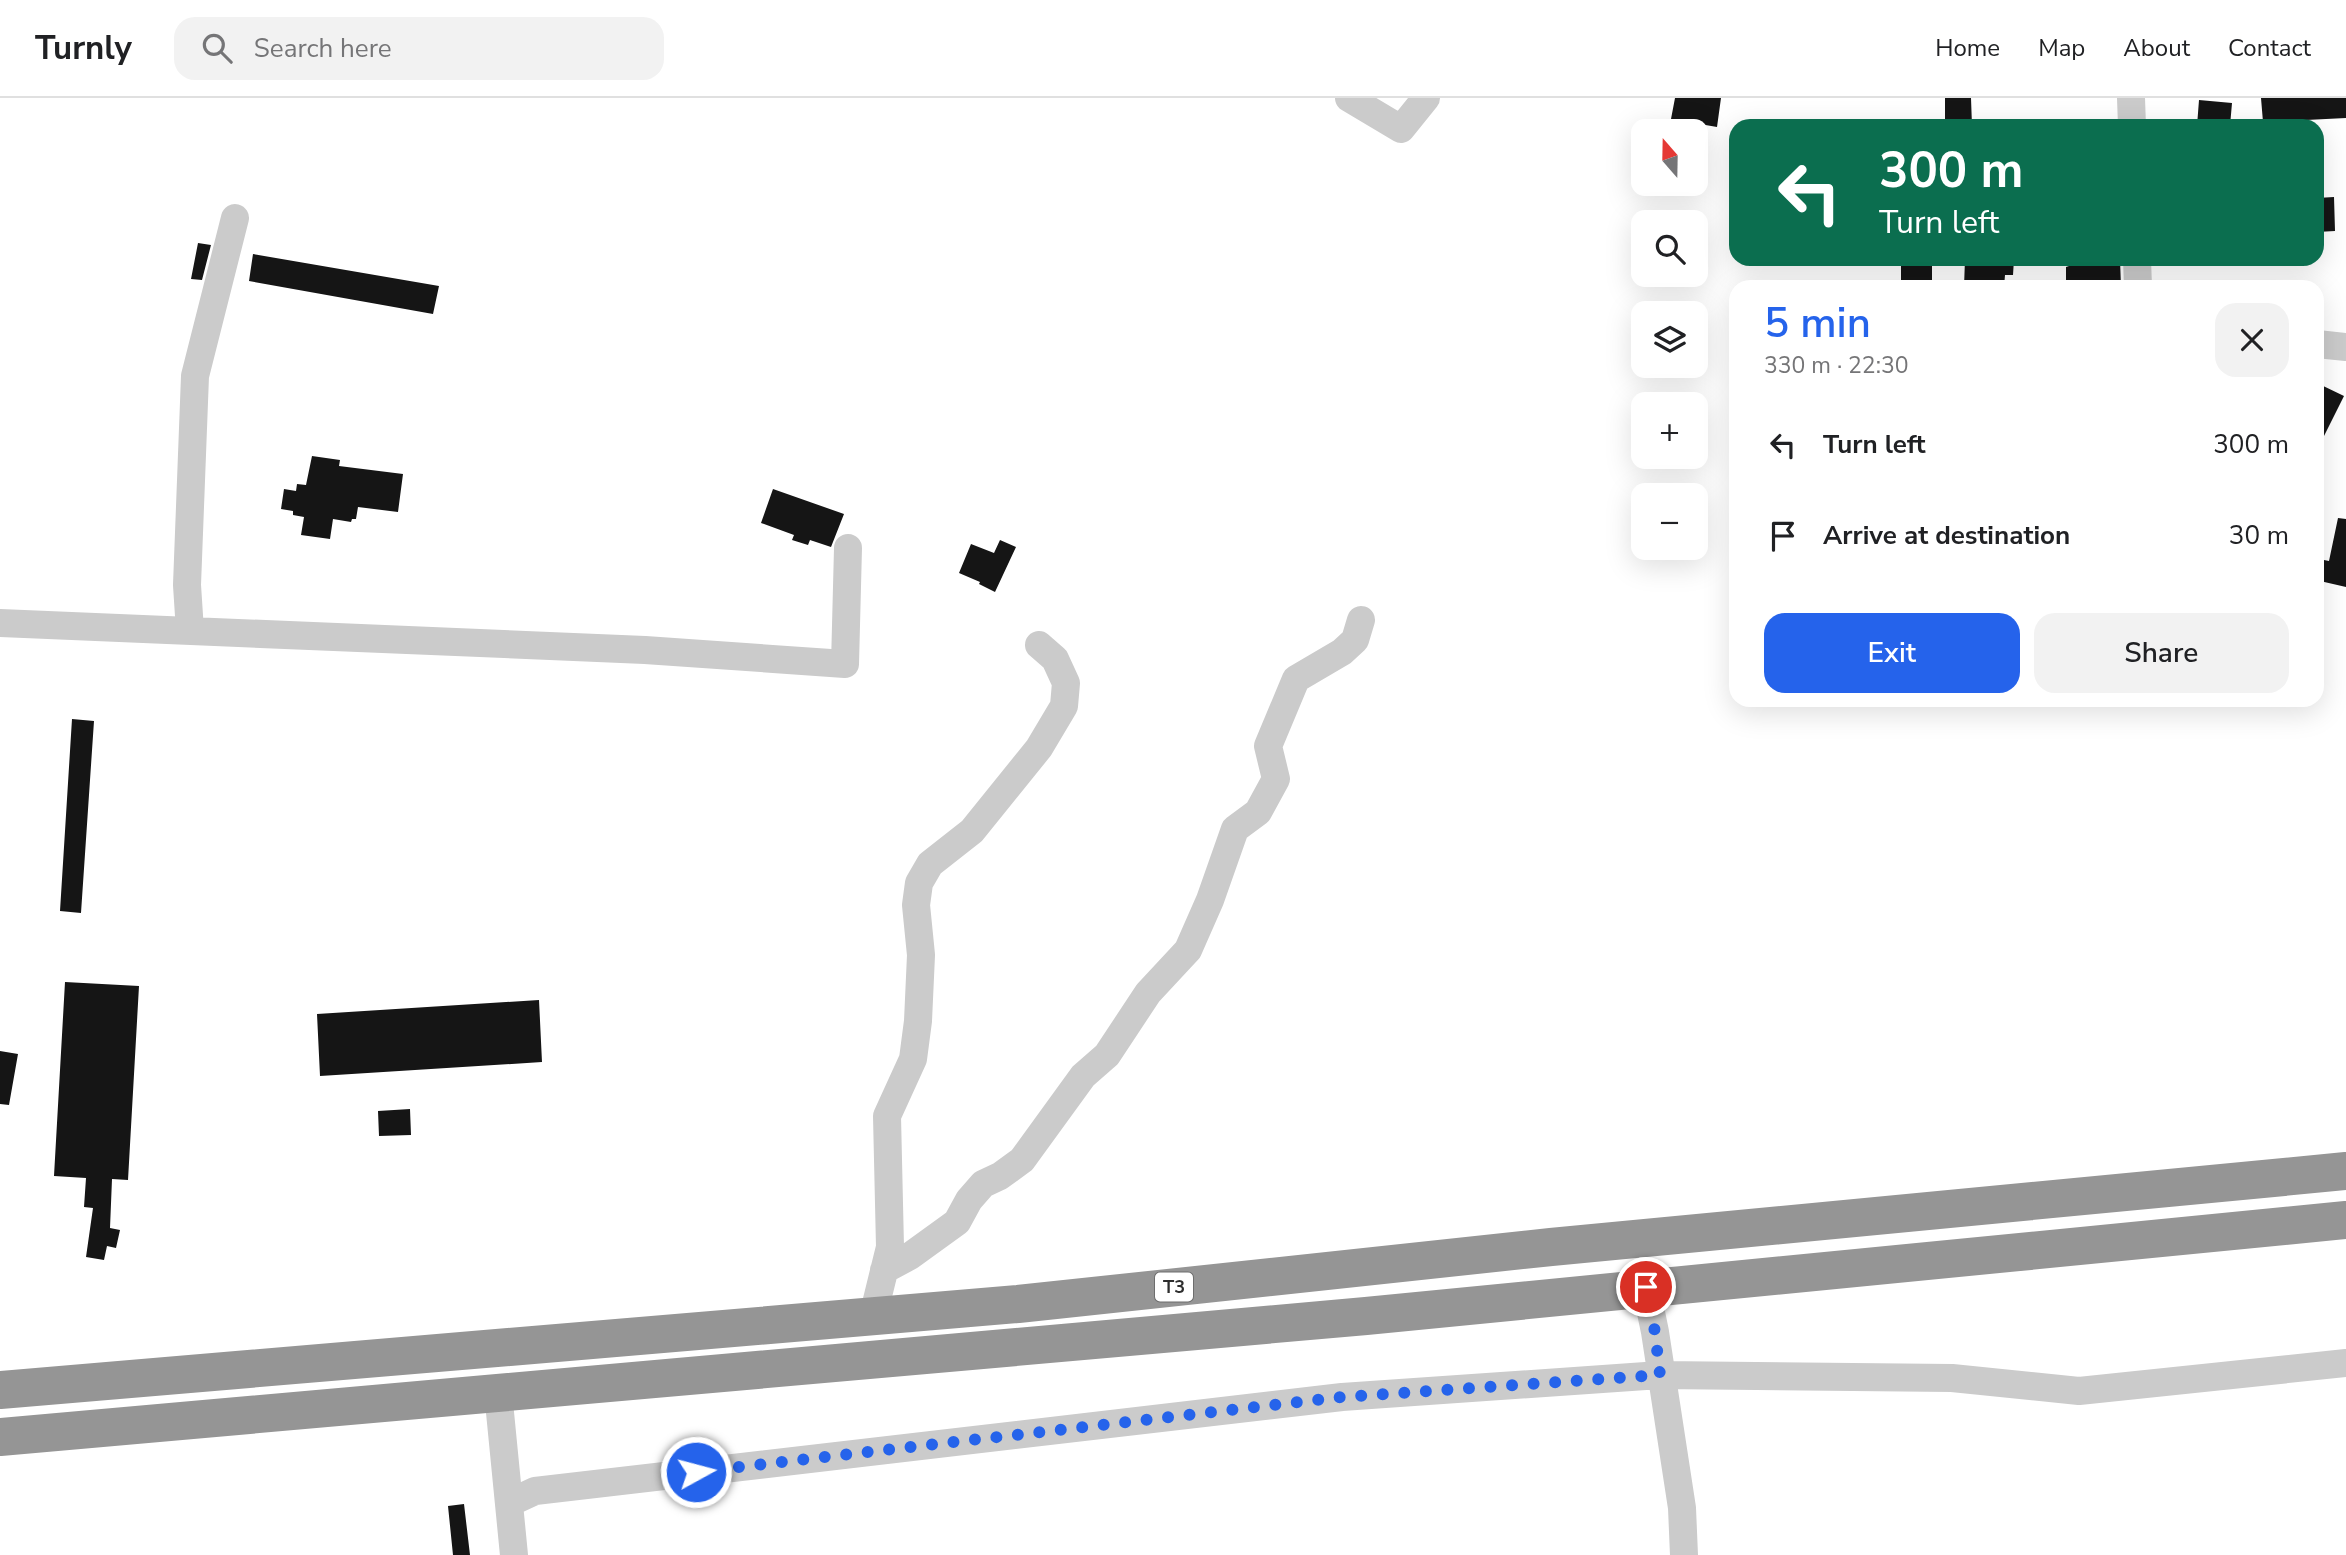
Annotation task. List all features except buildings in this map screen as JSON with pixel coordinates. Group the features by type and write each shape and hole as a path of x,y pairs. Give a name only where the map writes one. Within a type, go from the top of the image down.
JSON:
{"highway":[{"name":"T3","path":"0,1390 1018,1304 1564,1245 2346,1171"},
{"path":"0,1437 1366,1316 2346,1220"}],"street":[{"path":"1349,98 1401,129 1426,98"},
{"path":"2131,98 2132,119"},
{"path":"190,631 187,585 195,376 235,218"},
{"path":"2324,344 2346,346"},
{"path":"0,623 645,650 845,664 848,548"},
{"path":"884,1270 910,1256 957,1222 969,1200 983,1184 1022,1160 1083,1076 1107,1055 1148,993 1188,950 1210,900 1235,829 1258,812 1276,779 1268,746 1296,679 1342,652 1354,639 1361,620"},
{"path":"873,1316 890,1247 887,1116 913,1059 918,1021 921,955 916,905 919,883 930,864 972,831 1039,748 1064,706 1066,683 1055,659 1039,645"},
{"path":"1646,1287 1682,1508 1684,1555"},
{"path":"509,1503 535,1491 1342,1397 1660,1375 1952,1378 2079,1391 2346,1363"},
{"path":"498,1392 514,1555"}],"route":[{"path":"696,1472 1342,1397 1660,1375 1646,1287"}]}
